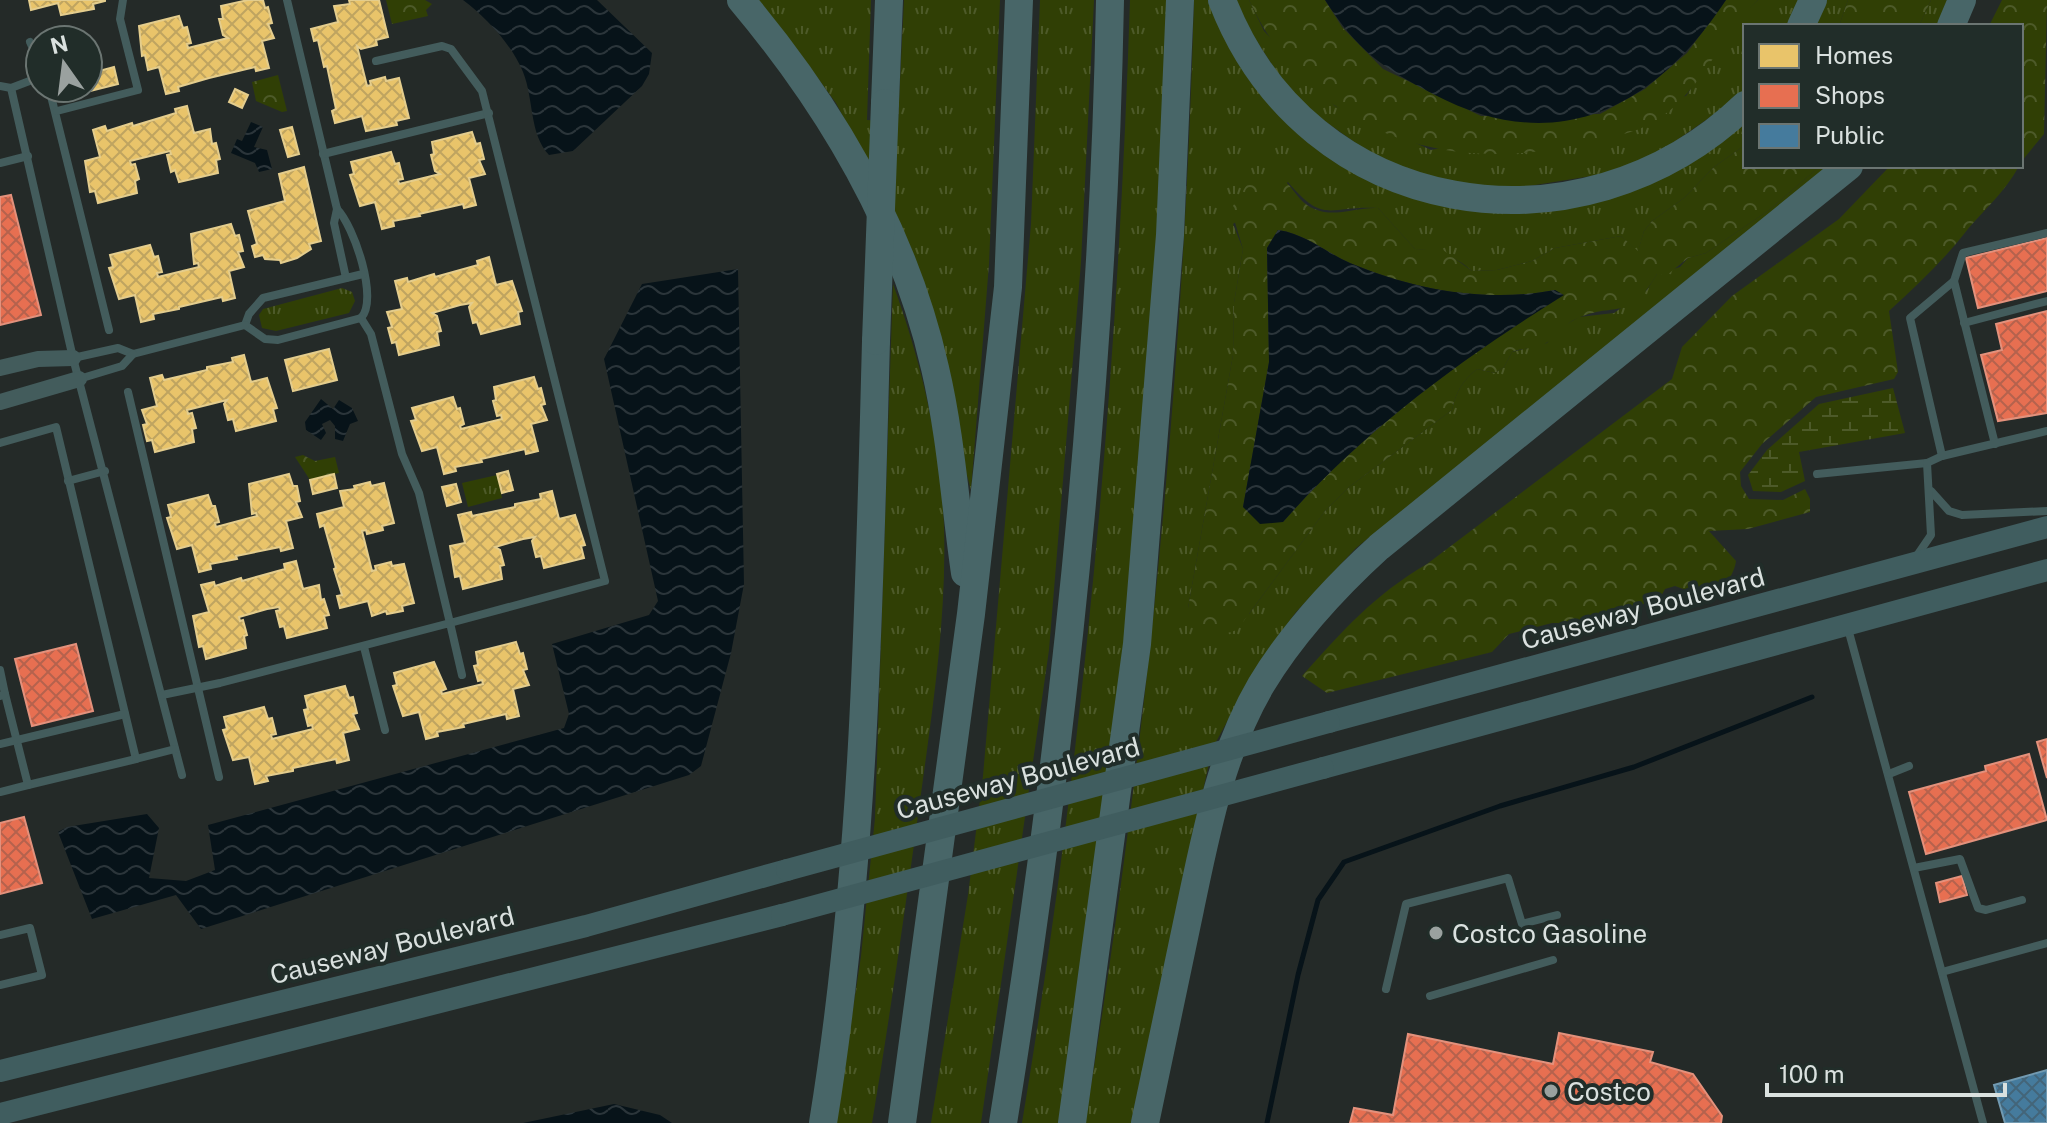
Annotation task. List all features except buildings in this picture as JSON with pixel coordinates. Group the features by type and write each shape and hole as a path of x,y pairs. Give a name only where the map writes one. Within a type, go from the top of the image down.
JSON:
{"highway":[{"path":"741,0 773,38 837,130 865,179 912,290 943,404 971,614"},
{"path":"823,1123 846,971 862,787 889,0"},
{"path":"902,1123 971,614 1008,287 1019,0"},
{"path":"1003,1123 1030,957 1070,624 1088,421 1110,0"},
{"path":"1072,1123 1137,644 1170,235 1180,0"},
{"path":"1222,0 1262,72 1310,125 1340,148 1407,182 1472,199 1537,201 1618,185 1676,159 1705,140 1743,107"},
{"path":"1802,24 1813,0"},
{"path":"1952,24 1962,0"},
{"path":"1145,1123 1213,807 1242,724 1261,685 1291,640 1326,597 1379,547 1847,168"}],"main road":[{"name":"Causeway Boulevard","path":"3,1070 586,926 2047,527"},
{"path":"0,1114 782,915 2047,570"}],"street":[{"path":"0,368 38,359 73,358"},
{"path":"0,402 79,379"}],"lane":[{"path":"57,111 138,90 120,19 123,0"},
{"path":"79,379 122,366 133,354 245,325 265,339 278,340 361,318 369,301 363,274 353,232 337,209 287,0"},
{"path":"162,695 364,647 605,581 489,113 477,81 451,49 442,46 376,61"},
{"path":"0,86 11,88 24,84"},
{"path":"11,88 73,358 182,775"},
{"path":"55,104 109,330"},
{"path":"323,154 489,113"},
{"path":"0,163 28,156"},
{"path":"337,209 334,223 346,278"},
{"path":"1995,444 1954,281 1963,253 2047,233"},
{"path":"245,325 249,314 263,298 363,274"},
{"path":"1942,456 1910,318 1954,281"},
{"path":"1964,323 2047,301"},
{"path":"361,318 371,334 400,448 419,493 462,675"},
{"path":"73,358 118,348 133,354"},
{"path":"128,392 219,777"},
{"path":"0,443 56,427 136,759"},
{"path":"1817,474 1927,463 1942,456 2047,431"},
{"path":"1911,564 1931,535 1931,491 1927,463"},
{"path":"68,481 105,471"},
{"path":"1931,491 1949,511 1962,515 2047,511"},
{"path":"1847,625 1983,1123"},
{"path":"364,647 385,730"},
{"path":"0,670 3,695 28,785"},
{"path":"0,744 125,714"},
{"path":"0,792 175,749"},
{"path":"1889,774 1909,766"},
{"path":"1914,868 1960,859 1978,908 1986,910 2022,900"},
{"path":"1386,989 1406,904 1508,878 1522,924 1557,915"},
{"path":"0,935 30,928 42,975 0,985"},
{"path":"1942,972 2047,943"},
{"path":"1430,996 1553,960"}],"green space":[{"path":"386,0 425,0 432,4 426,10 428,16 392,24"},
{"path":"756,0 871,0 867,120 898,122 904,0 1000,0 989,264 971,490 897,218 836,103"},
{"path":"1040,0 1094,0 1081,262 1049,650 981,1123 931,1123 968,895 983,776 1031,224"},
{"path":"1130,0 1170,0 1145,437 1117,719 1061,1123 1022,1123 1063,844 1095,563 1117,282"},
{"path":"1194,0 1212,0 1311,137 1528,209 1743,117 1743,146 1714,167 1684,198 1652,221 1644,231 1638,252 1621,236 1555,248 1532,261 1497,270 1472,271 1445,254 1415,249 1378,208 1320,209 1300,196 1288,182 1233,224 1243,249 1234,303 1233,355 1188,608 1249,614 1325,511 1349,487 1452,410 1460,387 1477,369 1495,373 1504,367 1512,352 1547,343 1557,330 1579,317 1614,313 1647,290 1657,274 1680,267 1688,258 1706,253 1769,210 1818,168 1829,168 1356,548 1296,612 1261,660 1212,749 1131,1123 1085,1123 1126,844 1159,563 1189,141"},
{"path":"1230,0 1249,0 1264,31 1335,106 1431,150 1686,96 1740,17 1758,0 1803,0 1792,24 1743,24 1743,94 1635,169 1491,192 1384,163 1295,100"},
{"path":"1249,0 1325,0 1342,27 1383,69 1481,116 1600,114 1645,89 1687,53 1726,0 1758,0 1680,101 1646,126 1617,136 1535,152 1485,154 1436,148 1390,135 1347,113 1309,84 1276,46"},
{"path":"1822,0 1848,0 1840,24 1811,24"},
{"path":"1848,0 1931,0 1920,24 1840,24"},
{"path":"1931,0 1947,0 1938,24 1920,24"},
{"path":"2002,0 2047,0 2044,134 2023,160 2023,24 1990,24"},
{"path":"278,75 287,111 282,112 256,101 252,82"},
{"path":"1743,146 1743,168 1818,168 1769,210 1706,253 1688,258 1667,275 1657,274 1630,305 1592,313 1573,321 1543,345 1512,352 1504,367 1495,373 1477,369 1460,387 1452,410 1349,487 1325,511 1237,630 1215,637 1198,626 1188,608 1233,355 1234,303 1243,249 1231,209 1250,180 1266,177 1284,181 1301,200 1320,211 1378,208 1415,249 1443,250 1472,271 1497,270 1532,261 1555,248 1621,236 1638,251 1644,231 1652,221 1684,198 1714,167","holes":["1278,230 1306,239 1350,263 1425,287 1503,295 1555,290 1563,295 1415,398 1346,457 1283,522 1243,507 1269,362 1267,248"]},
{"path":"1888,168 2018,168 1946,255 1889,311 1898,372 1894,379 1816,397 1762,444 1740,472 1741,486 1749,499 1783,500 1805,489 1810,499 1810,512 1748,529 1709,531 1736,561 1728,580 1713,590 1694,591 1675,586 1665,589 1660,598 1590,623 1552,623 1509,634 1492,652 1327,693 1302,676 1346,629 1391,588 1672,379 1682,347 1732,296 1839,219"},
{"path":"893,284 921,373 939,465 944,527 943,601 927,749 872,1123 836,1123 861,956 875,818"},
{"path":"342,288 352,292 355,301 349,313 276,331 262,328 259,315 263,309"},
{"path":"1893,388 1905,433 1799,452 1805,481 1781,492 1753,491 1748,475 1767,450 1819,404"},
{"path":"303,455 315,461 335,457 339,473 310,480 295,457"},
{"path":"497,475 502,498 468,507 462,483"}],"water":[{"path":"463,0 597,0 652,53 649,74 642,86 573,151 549,155 538,137 526,82 518,62 498,32"},
{"path":"1325,0 1726,0 1698,38 1667,70 1634,95 1599,112 1561,122 1521,122 1478,113 1433,94 1384,66 1348,32"},
{"path":"251,122 263,127 254,147 267,150 272,169 259,172 255,163 231,153 237,139 242,141"},
{"path":"1278,230 1298,235 1350,263 1425,287 1503,295 1555,290 1564,295 1415,398 1346,457 1283,522 1260,524 1243,507 1269,362 1267,248"},
{"path":"738,269 744,584 731,653 701,766 689,775 201,929 176,895 92,919 58,832 67,827 147,814 159,828 149,878 186,881 215,870 208,825 564,728 569,714 552,644 649,615 658,601 604,359 642,284"},
{"path":"321,399 333,409 339,400 352,408 358,421 350,424 343,441 335,439 335,426 330,420 322,424 326,433 321,440 306,430 305,422"},
{"path":"614,1104 660,1115 672,1123 523,1123"}],"waterway":[{"path":"1267,1123 1298,975 1318,900 1344,862 1500,806 1634,767 1812,697"}],"place":[{"name":"Costco Gasoline","path":"1436,933"},
{"name":"Costco","path":"1551,1091"}]}
